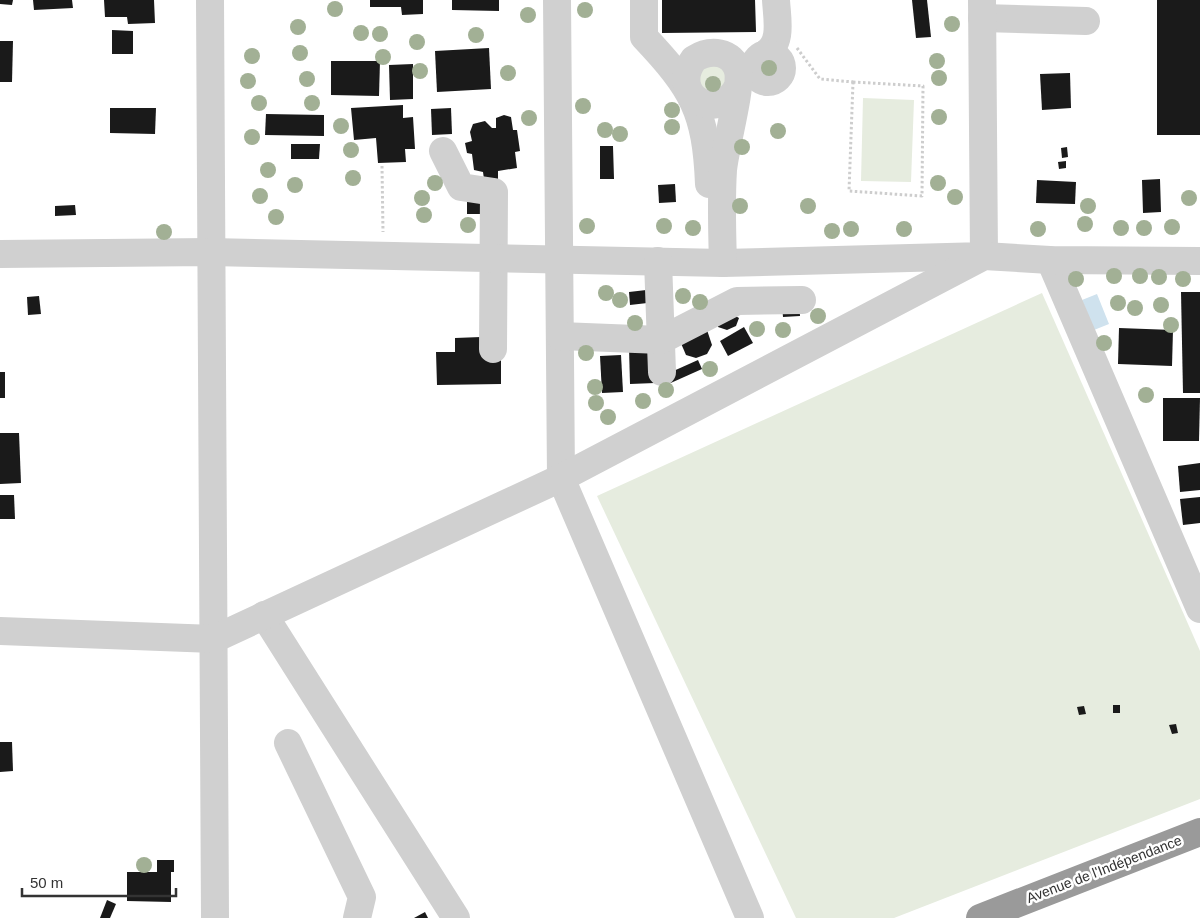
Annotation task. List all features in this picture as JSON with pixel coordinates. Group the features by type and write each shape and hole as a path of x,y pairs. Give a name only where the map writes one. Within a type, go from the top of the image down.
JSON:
{"highway":[{"name":"Avenue de l'Indépendance","path":"980,918 1200,832"}],"street":[{"path":"210,0 215,918"},
{"path":"557,0 561,478 750,918"},
{"path":"644,0 644,37 679,75 696,99 713,105 728,100 763,59"},
{"path":"718,263 723,170 763,59 776,0"},
{"path":"984,256 982,9 1086,21"},
{"path":"718,263 702,120 690,92 686,75 694,59 702,54 711,52 728,56 734,62 763,59"},
{"path":"443,151 461,187 494,192 494,349"},
{"path":"0,254 210,252 718,263 984,256 1050,260 1200,261"},
{"path":"0,631 214,639 561,478 984,256"},
{"path":"1050,260 1200,609"},
{"path":"658,261 662,372"},
{"path":"560,336 661,340 737,301 802,300"},
{"path":"264,615 456,918"},
{"path":"288,743 362,897 357,918"}],"path":[{"path":"763,59 820,79 923,86 922,196 850,191 853,82"},
{"path":"382,166 383,255"}],"shaded area":[{"path":"733,64 717,102 689,73 692,66"},
{"path":"863,98 914,100 911,182 861,181"},
{"path":"1042,293 1200,651 1200,799 894,918 796,918 597,496"}],"water":[{"path":"1097,294 1109,324 1094,330 1082,300"}],"building":[{"path":"0,0 13,0 12,5 0,4"},
{"path":"33,0 72,0 73,8 34,10"},
{"path":"104,0 154,0 155,23 128,24 127,17 105,17"},
{"path":"370,0 423,0 423,14 402,15 401,7 370,7"},
{"path":"452,0 499,0 499,11 452,10"},
{"path":"662,0 755,0 756,32 662,33"},
{"path":"912,0 927,0 931,37 916,38"},
{"path":"1157,0 1200,0 1200,135 1157,135"},
{"path":"112,30 133,31 133,54 112,54"},
{"path":"0,41 13,41 12,82 0,82"},
{"path":"489,48 491,89 437,92 435,51"},
{"path":"331,61 380,61 379,96 331,95"},
{"path":"413,64 413,99 390,100 389,65"},
{"path":"1070,73 1071,108 1042,110 1040,74"},
{"path":"403,105 403,118 413,117 415,149 405,149 406,162 378,163 376,138 354,140 351,108"},
{"path":"110,108 156,108 155,134 110,133"},
{"path":"451,108 452,134 432,135 431,109"},
{"path":"266,114 324,115 324,136 265,135"},
{"path":"504,115 511,117 513,130 517,130 520,151 515,152 517,168 498,171 498,179 484,179 483,172 474,170 472,154 467,153 465,143 472,141 470,132 473,124 485,121 492,128 496,128 496,118"},
{"path":"291,144 320,144 319,159 291,159"},
{"path":"600,146 613,146 614,179 600,179"},
{"path":"1067,147 1068,157 1062,158 1061,148"},
{"path":"1066,161 1066,168 1059,169 1058,162"},
{"path":"1160,179 1161,212 1143,213 1142,180"},
{"path":"1037,180 1076,182 1075,204 1036,203"},
{"path":"675,184 676,202 659,203 658,185"},
{"path":"467,201 483,201 482,214 467,214"},
{"path":"75,205 76,215 55,216 55,206"},
{"path":"655,289 656,302 630,305 629,292"},
{"path":"1181,292 1200,292 1200,393 1183,393"},
{"path":"39,296 41,314 28,315 27,297"},
{"path":"799,303 800,316 783,317 782,305"},
{"path":"732,314 739,318 736,326 727,330 718,327 717,318"},
{"path":"744,327 753,343 728,356 720,341"},
{"path":"1119,328 1173,330 1172,366 1118,364"},
{"path":"707,330 712,345 707,354 696,358 686,355 680,341"},
{"path":"481,337 501,352 501,384 437,385 436,352 455,352 455,338"},
{"path":"653,347 655,383 630,384 629,348"},
{"path":"621,355 623,392 602,393 600,356"},
{"path":"698,360 702,369 664,386 660,377"},
{"path":"0,372 5,372 5,398 0,398"},
{"path":"1163,398 1200,398 1199,441 1163,441"},
{"path":"0,433 19,433 21,483 0,484"},
{"path":"1200,463 1200,490 1180,492 1178,466"},
{"path":"0,495 14,495 15,519 0,519"},
{"path":"1200,497 1200,523 1183,525 1180,499"},
{"path":"1113,705 1120,705 1120,713 1113,713"},
{"path":"1084,706 1086,714 1079,715 1077,707"},
{"path":"1176,724 1178,733 1172,734 1169,725"},
{"path":"0,742 12,742 13,771 0,772"},
{"path":"157,860 174,860 174,872 171,872 171,902 127,901 127,872 157,872"},
{"path":"107,900 116,904 110,918 100,918"},
{"path":"425,912 428,918 414,918"}]}
